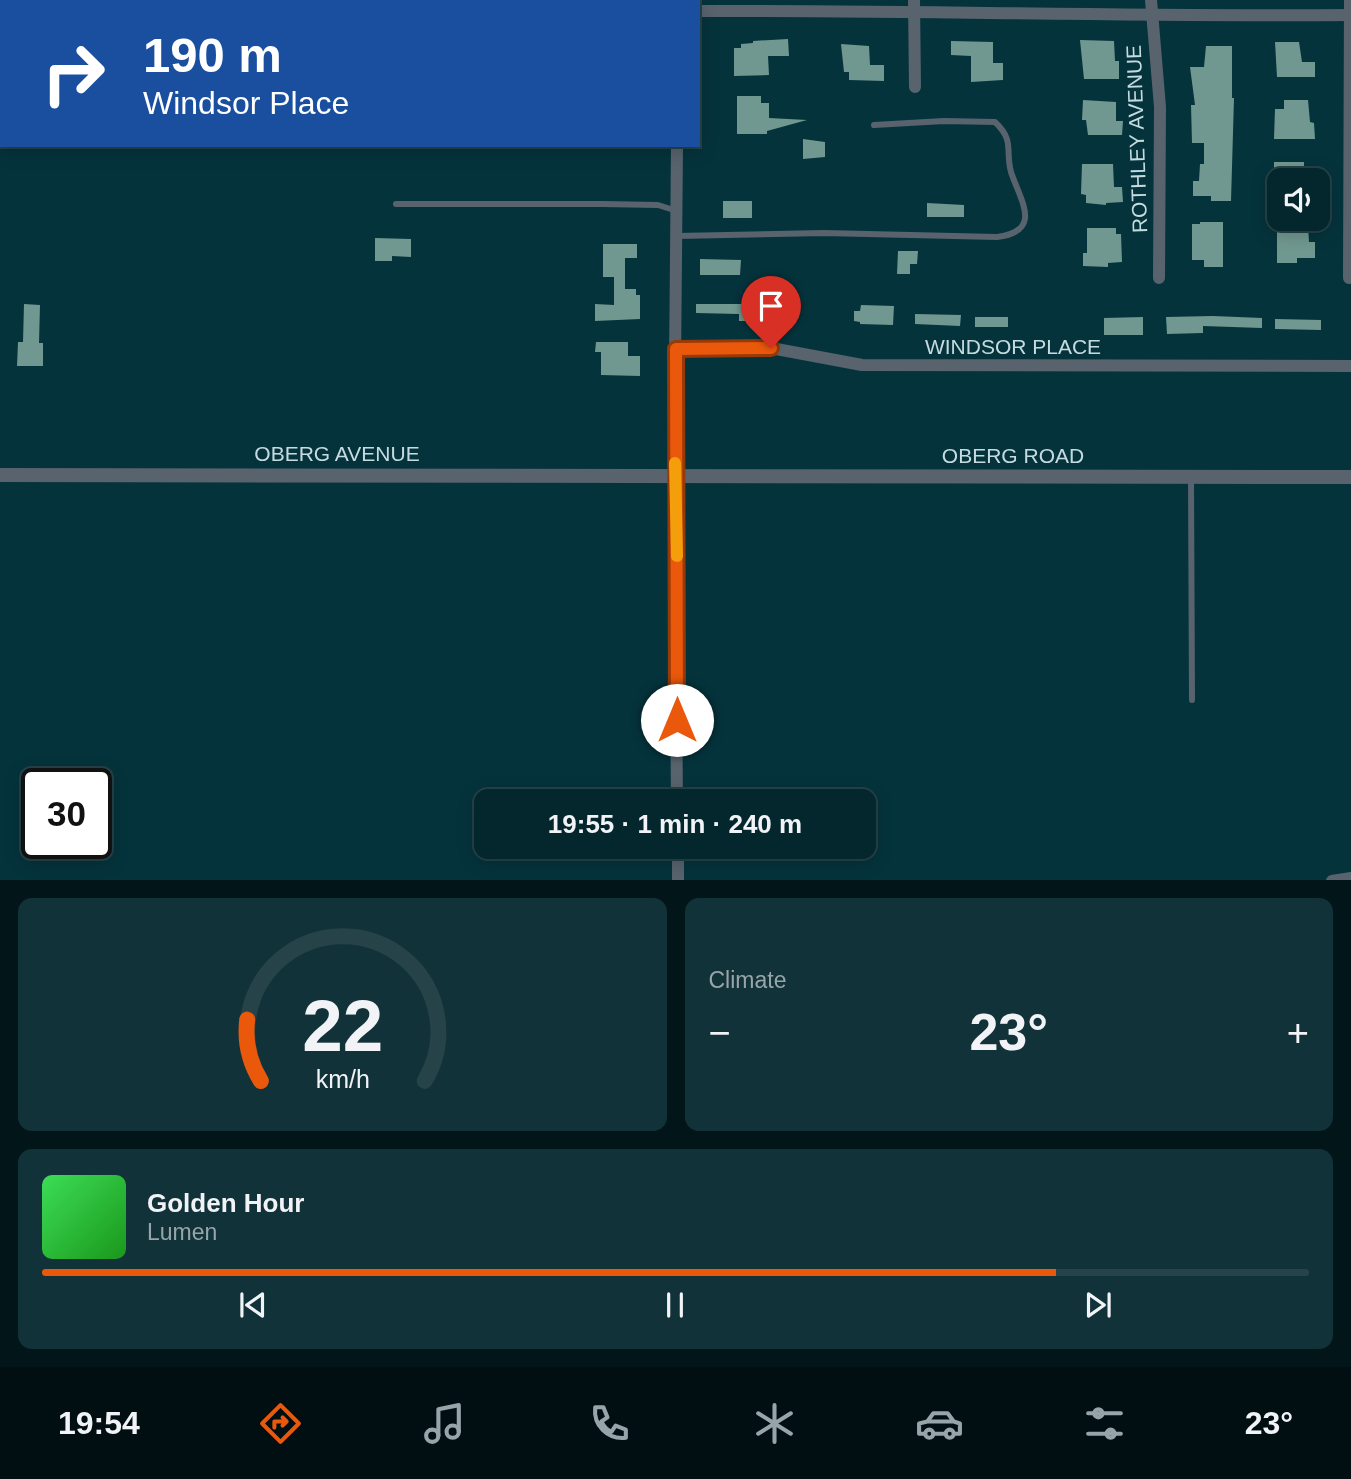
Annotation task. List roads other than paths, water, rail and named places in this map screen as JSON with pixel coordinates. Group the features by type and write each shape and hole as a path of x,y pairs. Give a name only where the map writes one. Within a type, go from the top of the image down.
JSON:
{"street":[{"name":"ROTHLEY AVENUE","path":"1151,0 1160,107 1159,278"},
{"path":"1349,278 1350,0"},
{"path":"914,5 915,87"},
{"path":"700,11 914,5 1151,16 1350,15"},
{"path":"677,147 674,476 677,789"},
{"name":"WINDSOR PLACE","path":"676,349 771,348 862,365 1351,366"},
{"name":"OBERG AVENUE","path":"0,475 674,476"},
{"name":"OBERG ROAD","path":"674,476 1351,477"},
{"path":"678,859 678,880"},
{"path":"1332,880 1351,878"}],"lane":[{"path":"677,236 824,233 997,237 1013,235 1021,229 1026,215 1023,199 1012,174 1010,147 1005,132 995,122 944,121 874,125"},
{"path":"396,204 658,205 677,211"},
{"path":"1191,477 1192,700"}]}
